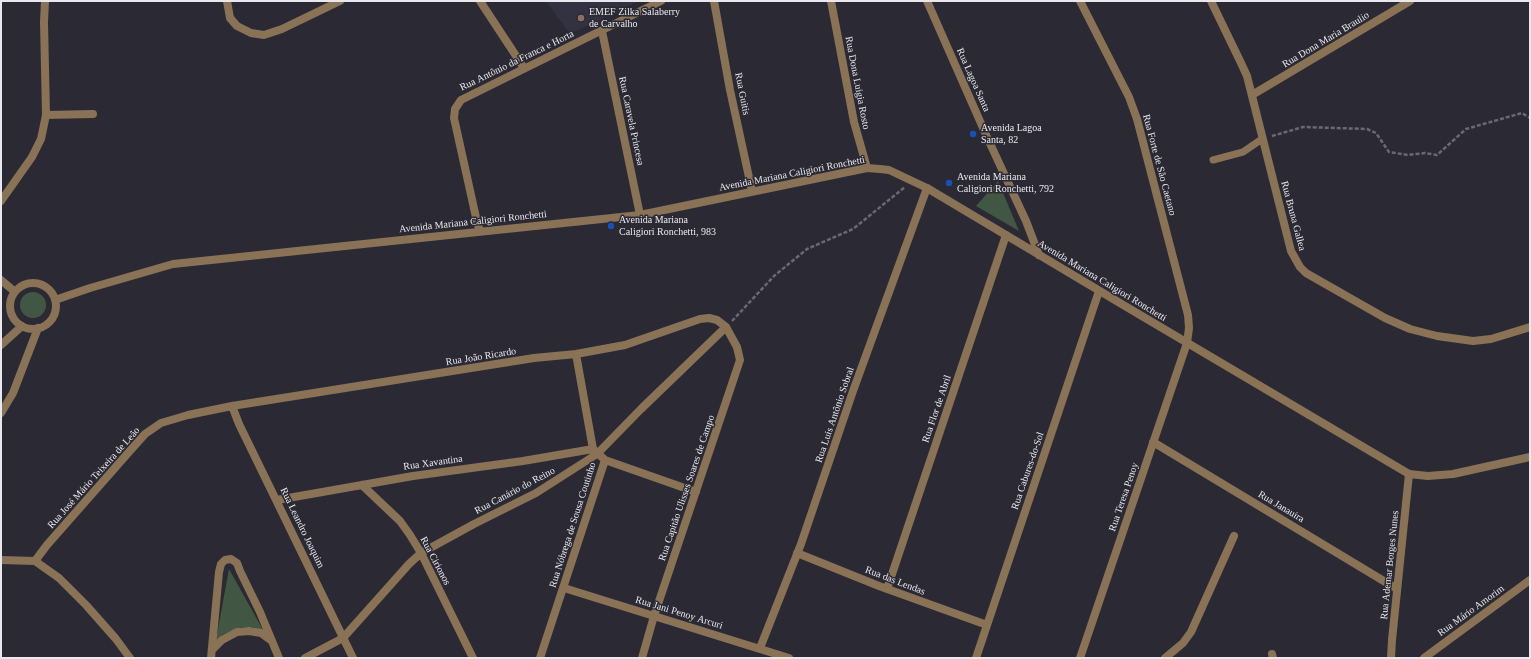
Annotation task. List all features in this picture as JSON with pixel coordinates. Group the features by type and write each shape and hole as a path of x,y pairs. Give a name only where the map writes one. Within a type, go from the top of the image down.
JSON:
{"street":[{"path":"1,201 32,157 41,139 46,115 45,1"},
{"path":"227,1 230,18 237,26 251,33 264,35 282,29 340,1"},
{"path":"480,1 524,68"},
{"name":"Rua Antônio da Franca e Horta","path":"480,231 454,118 455,108 461,100 661,1"},
{"name":"Rua Guitis","path":"714,1 733,106 752,191"},
{"name":"Rua Dona Luigia Rosto","path":"831,1 854,122 867,168"},
{"name":"Rua Lagoa Santa","path":"927,1 1026,221 1039,255"},
{"name":"Rua Forte de São Caetano","path":"1080,1 1129,97 1137,119 1188,315 1189,328 1187,343"},
{"name":"Rua Bruna Gallea","path":"1211,1 1242,63 1252,95 1291,251 1300,267 1306,273 1385,318 1410,329 1437,336 1473,341 1491,339 1530,327"},
{"name":"Rua Dona Maria Braulio","path":"1252,95 1410,1"},
{"name":"Rua Caravela Princesa","path":"602,31 640,215"},
{"path":"46,115 93,114"},
{"name":"Avenida Mariana Caligiori Ronchetti","path":"55,300 90,288 173,264 640,215 867,168 889,170 913,180 927,188 1409,474 1428,476 1453,474 1530,457"},
{"name":"Rua Luis Antônio Sobral","path":"760,648 797,553 855,384 927,188"},
{"name":"Rua Flor de Abril","path":"887,589 1006,235"},
{"path":"1,280 14,292"},
{"path":"27,283 41,284 48,288 53,294 55,300 56,310 52,318 46,325 38,328 30,329 22,326 13,318 9,306 14,292 20,286 27,283"},
{"name":"Rua Cabures-do-Sol","path":"976,658 1099,291"},
{"name":"Rua João Ricardo","path":"232,406 534,358 576,354 625,345 700,319 709,318 717,320 726,327"},
{"path":"1,344 22,326"},
{"name":"Rua Canário do Reino","path":"305,658 343,638 409,564 421,553 536,493 595,452 726,327"},
{"name":"Rua Capitão Ulisses Soares de Campo","path":"642,658 654,616 740,360 737,347 726,327"},
{"path":"1,413 13,393 38,328"},
{"name":"Rua Teresa Penoy","path":"1080,658 1187,343"},
{"name":"Rua Nóbrega de Sousa Coutinho","path":"540,658 564,588 574,550 605,460 595,452 576,354"},
{"name":"Rua Leandro Joaquim","path":"232,406 239,424 353,658"},
{"name":"Rua José Mário Teixeira de Leão","path":"35,561 47,545 145,434 161,423 188,415 232,406"},
{"name":"Rua Janauira","path":"1153,442 1397,589"},
{"name":"Rua Xavantina","path":"277,500 413,476 595,452"},
{"path":"605,460 696,492"},
{"name":"Rua Ademar Borges Nunes","path":"1391,658 1409,474"},
{"name":"Rua Cirionos","path":"362,485 400,521 421,553 473,658"},
{"path":"1165,658 1183,643 1191,632 1234,536"},
{"name":"Rua das Lendas","path":"797,553 887,589 987,625"},
{"path":"211,654 220,564 225,560 231,559 237,563 279,658"},
{"path":"1,560 35,561 59,578 86,605 116,639 130,658"},
{"name":"Rua Mário Amorim","path":"1424,658 1530,580"},
{"name":"Rua Jani Penoy Arcuri","path":"564,588 789,658"},
{"path":"211,654 222,640 237,632 249,631 261,633 272,641"}],"lane":[{"path":"1213,160 1243,152 1262,139"}],"path":[{"path":"1262,139 1303,128 1367,129 1376,133 1389,152 1408,155 1425,153 1437,155 1466,129 1471,127 1522,113 1530,118"},
{"path":"726,327 774,276 807,249 853,229 913,180"}],"shaded area":[{"name":"EMEF Zilka Salaberry de Carvalho","path":"546,1 639,1 570,34"}],"green space":[{"path":"998,181 1019,231 976,206"},
{"path":"33,292 43,295 46,305 43,315 33,318 23,315 20,305 23,295"},
{"path":"229,569 263,630 252,627 241,627 224,634 216,640"}],"place":[{"name":"EMEF Zilka Salaberry de Carvalho","path":"581,18"},
{"name":"Avenida Lagoa Santa, 82","path":"973,134"},
{"name":"Avenida Mariana Caligiori Ronchetti, 792","path":"949,183"},
{"name":"Avenida Mariana Caligiori Ronchetti, 983","path":"611,226"}]}
